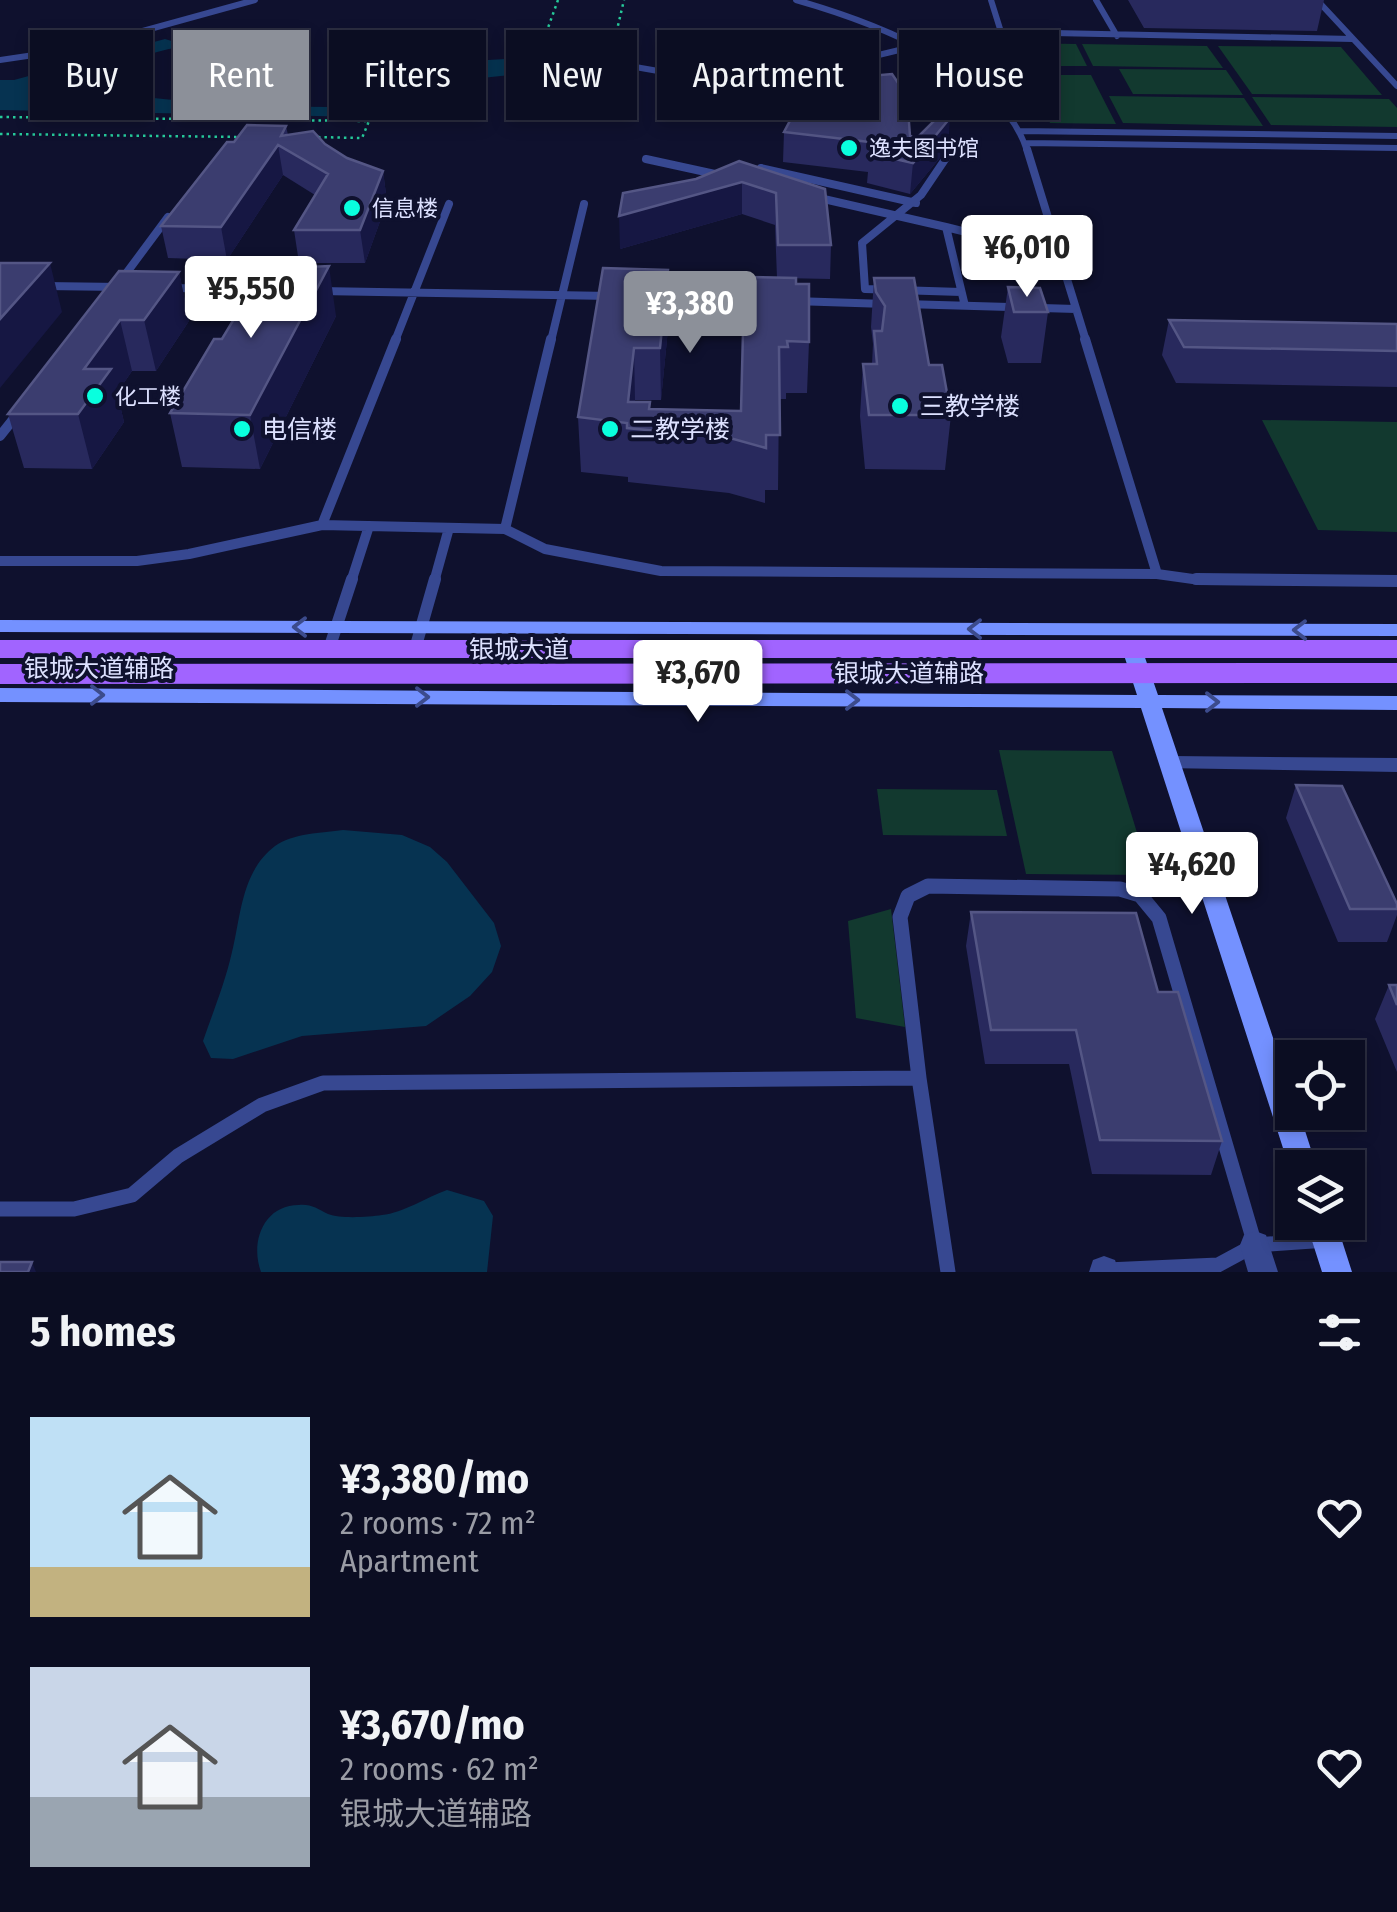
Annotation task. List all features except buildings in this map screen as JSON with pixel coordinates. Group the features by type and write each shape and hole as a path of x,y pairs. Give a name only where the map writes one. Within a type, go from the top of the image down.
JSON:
{"main road":[{"name":"银城大道","path":"0,649 416,649 1142,675 1397,648"},
{"name":"银城大道","path":"0,674 1397,673"}],"street":[{"name":"银城大道辅路","path":"0,626 1397,630"},
{"name":"银城大道辅路","path":"0,694 1142,675 1397,702"},
{"path":"1142,675 1297,1150"},
{"path":"1170,763 1397,765"},
{"path":"1327,1240 1338,1272"}],"lane":[{"path":"0,60 81,48 255,0"},
{"path":"796,0 848,15 899,36"},
{"path":"991,0 1000,30"},
{"path":"1096,0 1117,36"},
{"path":"1317,0 1397,86"},
{"path":"1059,34 1353,39"},
{"path":"879,81 899,100"},
{"path":"1009,120 1025,143 1157,574"},
{"path":"1019,132 1397,136"},
{"path":"1025,143 1397,148"},
{"path":"948,156 932,188 862,243 865,289 961,292"},
{"path":"646,158 728,177"},
{"path":"753,174 763,164 868,196 916,204"},
{"path":"802,194 1027,247"},
{"path":"105,302 178,204"},
{"path":"322,525 449,204"},
{"path":"505,529 584,204"},
{"path":"946,227 964,306"},
{"path":"39,286 136,287"},
{"path":"156,288 256,290"},
{"path":"315,291 618,296"},
{"path":"638,297 772,300"},
{"path":"792,301 1076,309"},
{"path":"0,436 23,406"},
{"path":"0,561 137,561 322,525 505,529 544,549 662,571 1157,574 1200,580 1397,581"},
{"path":"329,649 369,526"},
{"path":"416,649 449,528"},
{"path":"948,1272 900,917 908,896 928,886 1120,888 1140,895 1158,918 1259,1258"},
{"path":"0,1209 74,1209 132,1195 178,1156 262,1105 323,1083 920,1078"},
{"path":"1099,1271 1259,1258 1304,1240"}],"path":[{"path":"558,0 531,75 606,76 624,0"},
{"path":"0,117 370,121 362,138 305,137"},
{"path":"0,134 248,136"}],"green space":[{"path":"1059,44 1076,44 1087,66 1059,66"},
{"path":"1082,44 1207,46 1223,68 1093,66"},
{"path":"1218,46 1341,47 1382,95 1252,94"},
{"path":"1119,69 1226,70 1243,95 1133,94"},
{"path":"1059,75 1091,75 1116,124 1049,120 1059,120"},
{"path":"1109,96 1244,98 1263,126 1123,123"},
{"path":"1252,97 1389,99 1397,108 1397,127 1271,125"},
{"path":"1262,420 1397,422 1397,532 1318,530"},
{"path":"999,750 1112,751 1150,875 1026,874"},
{"path":"877,789 997,790 1007,836 883,835"},
{"path":"891,909 905,1027 856,1018 848,921"}],"water":[{"path":"165,39 173,41 173,48 153,53 153,42"},
{"path":"506,59 506,75 486,78 486,61"},
{"path":"30,76 30,111 0,110 0,80"},
{"path":"153,98 173,100 173,113 153,113"},
{"path":"309,107 329,107 329,116 309,116"},
{"path":"343,830 402,835 430,847 447,862 494,923 501,946 492,972 470,996 426,1026 302,1036 233,1059 211,1058 203,1041 255,868 275,846 290,838"},
{"path":"447,1190 484,1201 493,1216 487,1272 261,1272 259,1238 276,1211 307,1205 340,1217 376,1216"}],"place":[{"name":"逸夫图书馆","path":"849,148"},
{"name":"信息楼","path":"352,208"},
{"name":"化工楼","path":"95,396"},
{"name":"三教学楼","path":"900,406"},
{"name":"电信楼","path":"242,429"},
{"name":"二教学楼","path":"610,429"}]}
